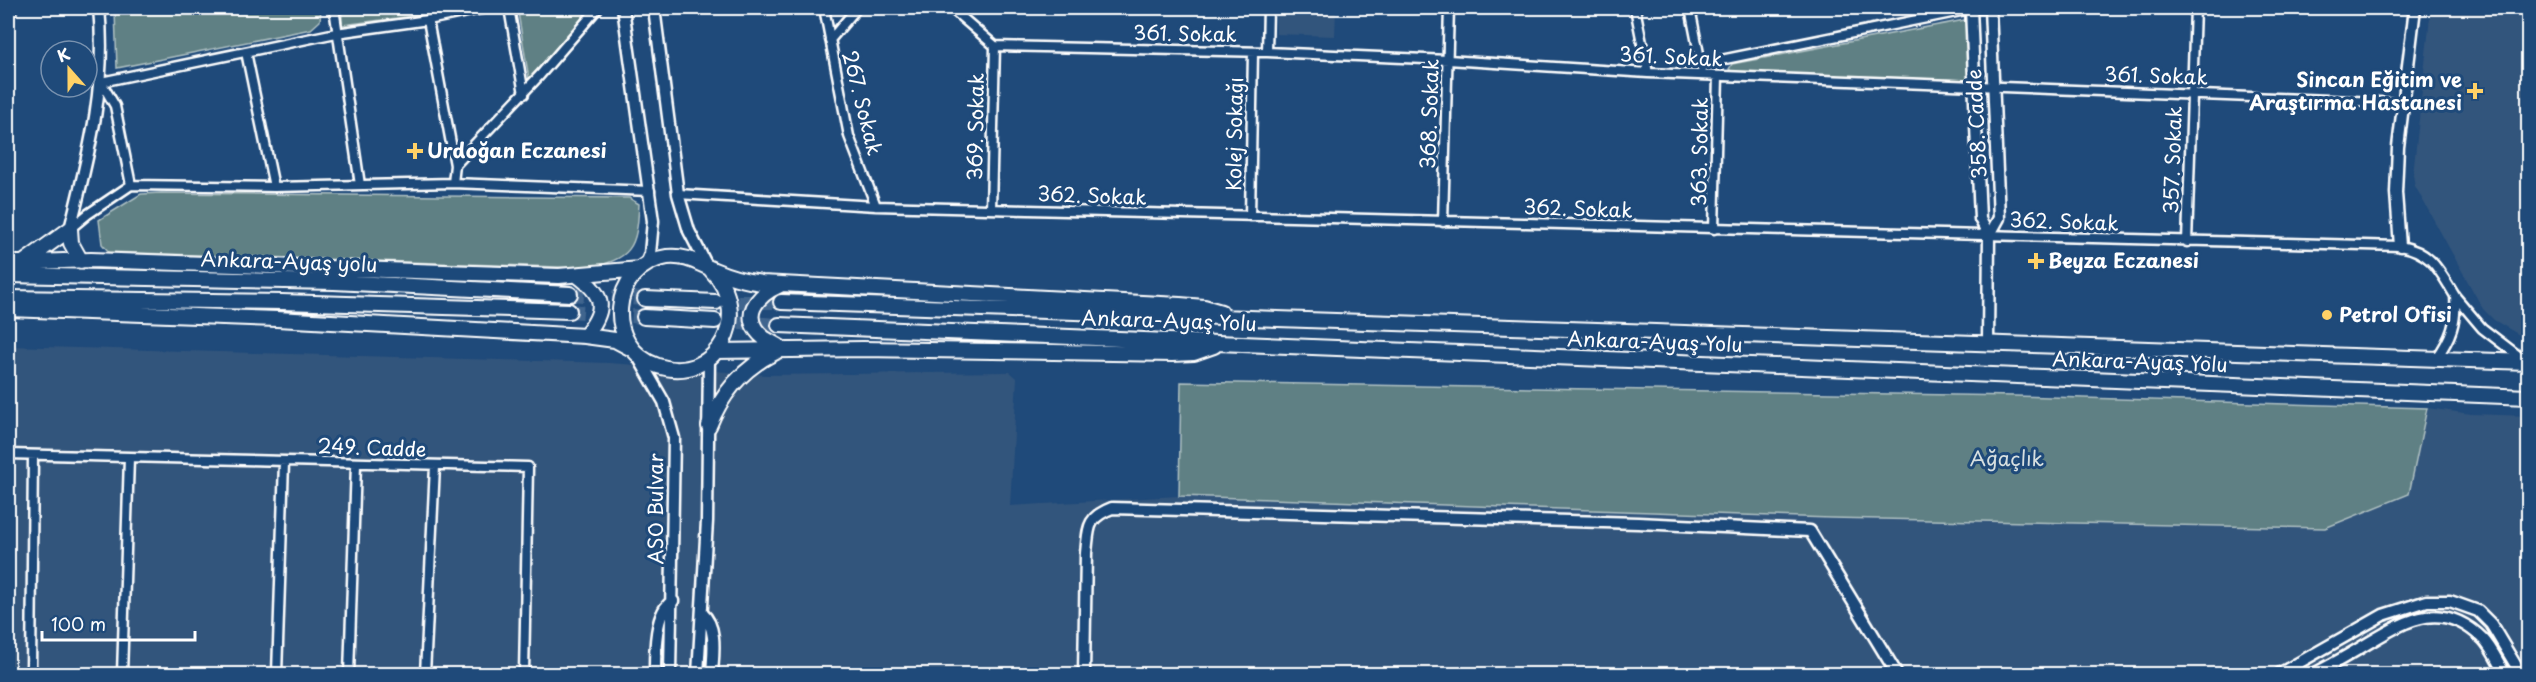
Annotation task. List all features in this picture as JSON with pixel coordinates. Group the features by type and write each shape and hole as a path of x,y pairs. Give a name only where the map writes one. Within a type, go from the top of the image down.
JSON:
{"highway":[{"path":"70,229 71,243 81,261"},
{"path":"23,263 70,229"},
{"path":"8,263 81,261 472,274 578,275 642,267 664,258 677,256 689,258 741,281 1204,307 1219,311 1231,318"},
{"path":"634,351 622,332 619,308 626,285 642,267"},
{"path":"8,309 288,320 585,336 615,340 651,364 671,369 691,367 713,354 728,331 731,309 725,287 709,268"},
{"name":"Ankara-Ayaş yolu","path":"8,275 334,282 570,294"},
{"path":"578,275 590,284 600,304 599,317 585,336"},
{"path":"782,284 760,296 753,309 752,319 757,331 783,351"},
{"name":"Ankara-Ayaş yolu","path":"8,298 569,310"},
{"path":"645,298 716,302"},
{"name":"Ankara-Ayaş Yolu","path":"781,302 2527,362"},
{"path":"644,316 715,321"},
{"name":"Ankara-Ayaş Yolu","path":"779,325 2529,397"},
{"path":"713,354 863,349 1172,354 1194,353 1222,343"},
{"path":"709,426 719,404 733,384 759,361 783,351"}],"street":[{"path":"8,13 13,8"},
{"path":"70,229 98,109 102,82 99,8"},
{"path":"334,8 360,185"},
{"path":"102,82 336,33 428,20 488,8"},
{"path":"510,8 524,93"},
{"path":"455,165 524,93 598,8"},
{"path":"623,8 654,233 650,254 642,267"},
{"path":"654,8 678,194 684,218 709,268"},
{"name":"267. Sokak","path":"824,8 849,136 876,206"},
{"name":"267. Sokak","path":"830,40 857,8"},
{"path":"951,8 995,46"},
{"path":"1268,8 1268,52"},
{"name":"368. Sokak","path":"1443,222 1449,8"},
{"path":"1635,8 1648,73"},
{"path":"1690,8 1704,75"},
{"path":"1701,64 1971,8 1991,8"},
{"name":"358. Cadde","path":"1971,8 1980,219 1989,236 1988,344"},
{"name":"358. Cadde","path":"1989,236 2000,218 1991,8"},
{"name":"357. Sokak","path":"2187,242 2195,8"},
{"path":"2400,246 2396,182 2415,8"},
{"path":"428,20 455,165 453,183"},
{"name":"361. Sokak","path":"995,46 1268,52 1448,60 1648,73 2403,104"},
{"name":"369. Sokak","path":"991,209 995,46"},
{"path":"246,52 274,187"},
{"name":"Kolej Sokağı","path":"1250,216 1253,52"},
{"name":"363. Sokak","path":"1714,229 1718,76"},
{"path":"102,82 115,106 131,185"},
{"path":"70,229 131,185 274,187 453,183 650,191"},
{"name":"362. Sokak","path":"678,194 876,206 2400,246 2418,251 2430,258 2455,296 2482,328 2527,362"},
{"path":"2436,359 2456,321 2455,296"},
{"name":"ASO Bulvar","path":"634,351 664,402 674,438 670,675"},
{"path":"698,675 713,354"},
{"name":"249. Cadde","path":"8,454 528,467 524,675"},
{"path":"31,675 33,455"},
{"path":"122,675 129,458"},
{"path":"277,675 284,462"},
{"path":"349,675 356,464"},
{"path":"425,675 435,466"},
{"path":"1084,675 1086,553 1090,522 1095,515 1112,508 1638,523 1810,531 1897,675"},
{"path":"655,675 658,630 664,608 673,601"},
{"path":"2279,675 2383,615 2427,601 2450,601 2478,611 2491,624 2521,675"},
{"path":"702,613 709,621 711,631 712,675"},
{"path":"2314,675 2405,621 2425,617 2443,617 2464,624 2485,640 2505,675"}],"shaded area":[{"path":"1276,8 1336,8 1335,36 1276,34"},
{"name":"Sincan Eğitim ve Araştırma Hastanesi","path":"2431,8 2528,8 2528,340 2494,320 2483,309 2415,186 2413,175"},
{"path":"8,346 609,363 766,375 1010,372 1017,378 1010,506 1179,496 1831,518 2325,528 2409,494 2427,408 2471,414 2528,416 2528,674 8,674"}],"green space":[{"path":"131,8 321,8 320,21 311,29 117,68 115,11"},
{"path":"342,8 460,8 342,25"},
{"path":"531,8 591,8 529,79 518,12"},
{"path":"1965,20 1970,80 1734,73 1729,69 1732,64"},
{"path":"141,194 629,198 639,204 634,241 629,249 614,260 587,268 109,252 102,244 99,220"},
{"name":"Ağaçlık","path":"1181,382 2016,396 2427,408 2409,494 2325,528 1831,518 1179,496"}],"tunnel":[{"path":"570,294 645,299"},
{"path":"717,302 781,302"},
{"path":"569,311 644,317"},
{"path":"718,321 779,325"}],"place":[{"name":"Sincan Eğitim ve Araştırma Hastanesi","path":"2475,91"},
{"name":"Urdoğan Eczanesi","path":"415,151"},
{"name":"Beyza Eczanesi","path":"2036,261"},
{"name":"Petrol Ofisi","path":"2327,315"}]}
